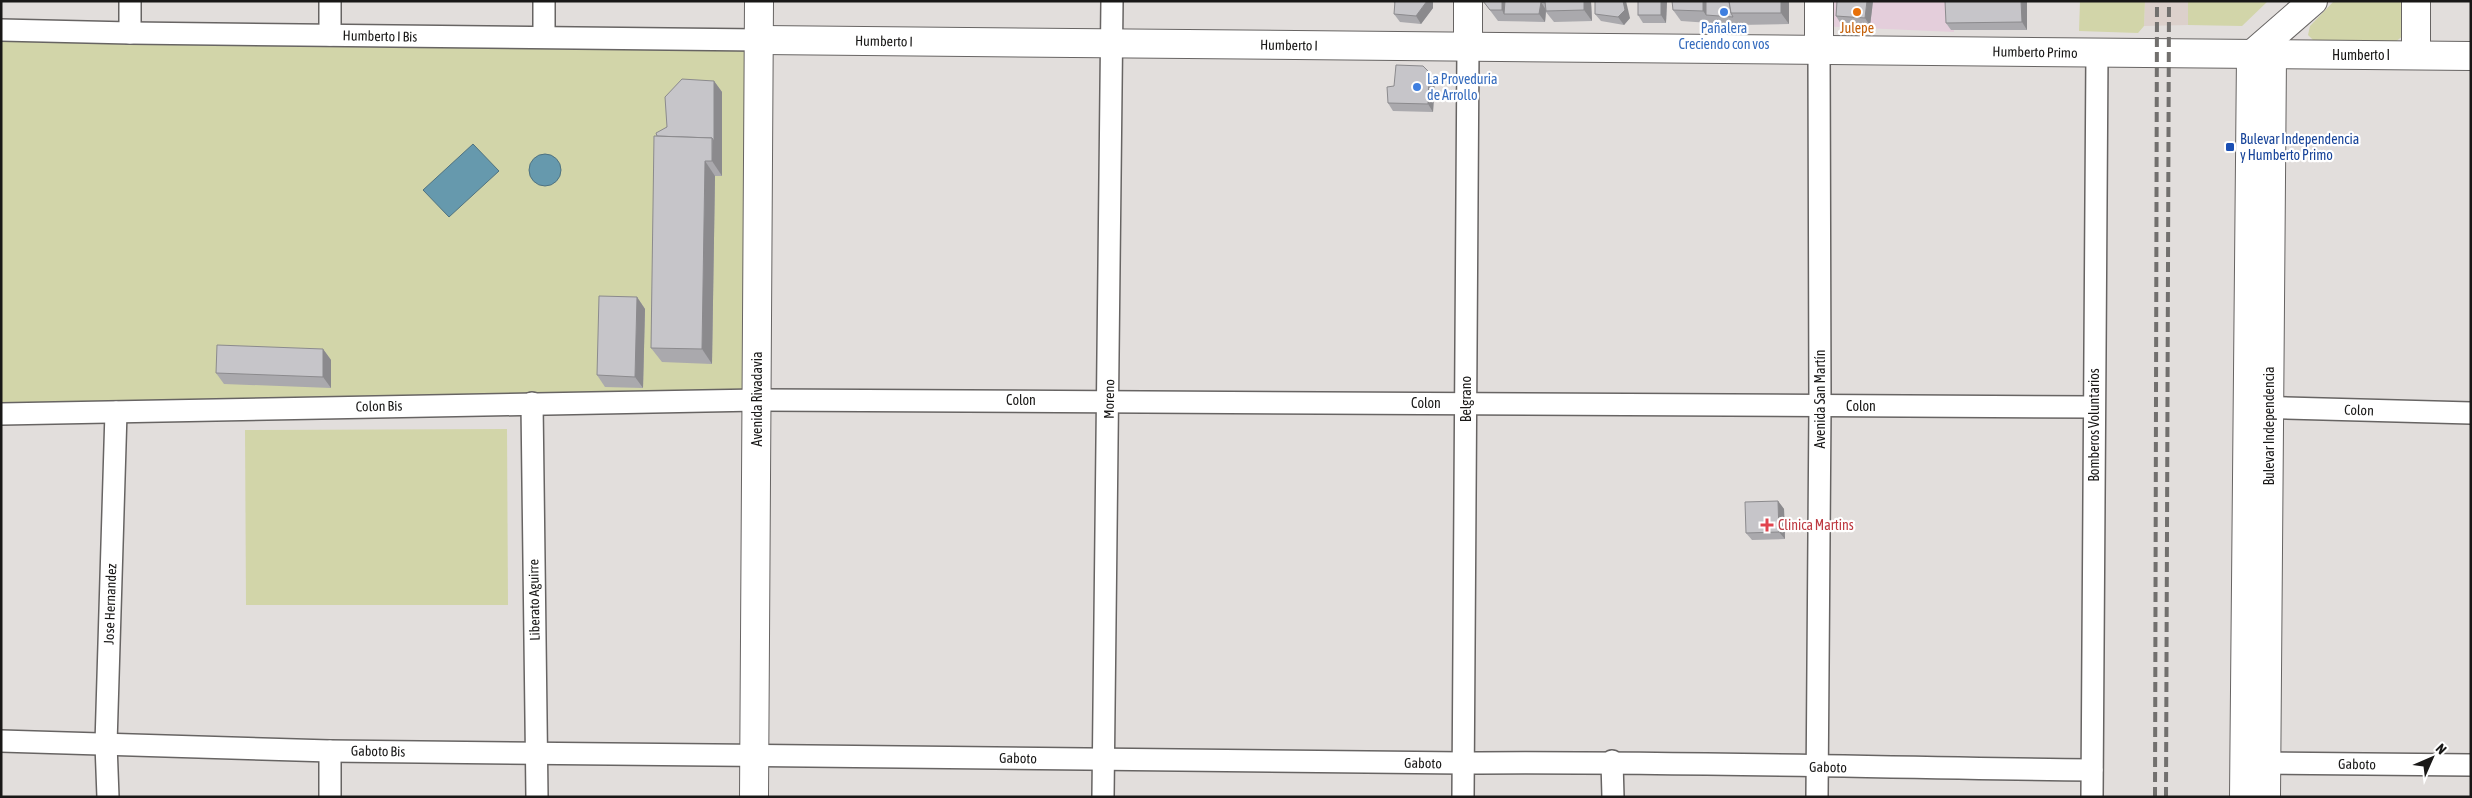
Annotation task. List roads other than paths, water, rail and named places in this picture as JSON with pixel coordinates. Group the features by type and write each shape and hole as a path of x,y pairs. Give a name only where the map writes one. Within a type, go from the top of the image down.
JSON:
{"main road":[{"name":"Avenida Rivadavia","path":"754,797 758,400 759,1"},
{"name":"Belgrano","path":"1468,1 1468,47"},
{"name":"Avenida San Martín","path":"1819,1 1819,50"},
{"path":"2416,1 2416,55"},
{"path":"2274,55 2304,10"},
{"name":"Bulevar Independencia","path":"2244,797 2255,763 2258,407 2274,55 2295,44 2304,10"},
{"name":"Humberto I","path":"759,40 1819,50"},
{"name":"Humberto Primo","path":"1819,50 2274,55"},
{"name":"Humberto I","path":"2274,55 2471,56"},
{"name":"Bulevar Independencia","path":"2255,763 2266,797"}],"street":[{"path":"130,1 130,33"},
{"path":"330,1 330,35"},
{"path":"544,1 544,37"},
{"name":"Moreno","path":"1103,797 1109,400 1112,1"},
{"name":"Humberto I Bis","path":"1,30 759,40"},
{"name":"Belgrano","path":"1463,797 1468,47"},
{"name":"Avenida San Martín","path":"1818,797 1819,50"},
{"name":"Bomberos Voluntarios","path":"2092,797 2097,53"},
{"name":"Colon","path":"758,400 1109,400 2094,407"},
{"name":"Colon Bis","path":"1,414 758,400"},
{"name":"Liberato Aguirre","path":"532,403 537,797"},
{"name":"Colon","path":"2258,407 2471,413"},
{"name":"Jose Hernandez","path":"108,797 106,744 116,412"},
{"name":"Gaboto Bis","path":"1,741 330,751 754,755"},
{"path":"330,751 330,797"},
{"name":"Gaboto","path":"754,755 1463,763 1612,761 1818,767 2092,770"},
{"path":"1612,761 1612,797"},
{"name":"Gaboto","path":"2255,763 2471,765"}],"water":[{"path":"473,144 499,171 449,217 423,190"},
{"path":"545,154 557,158 561,170 557,182 545,186 533,182 529,170 533,158"}],"railway":[{"path":"2155,797 2157,1"},
{"path":"2166,797 2169,1"}],"place":[{"name":"Pañalera Creciendo con vos","path":"1724,12"},
{"name":"Julepe","path":"1857,12"},
{"name":"La Proveduria de Arrollo","path":"1417,87"},
{"name":"Bulevar Independencia y Humberto Primo","path":"2230,147"},
{"name":"Clinica Martins","path":"1767,525"}]}
